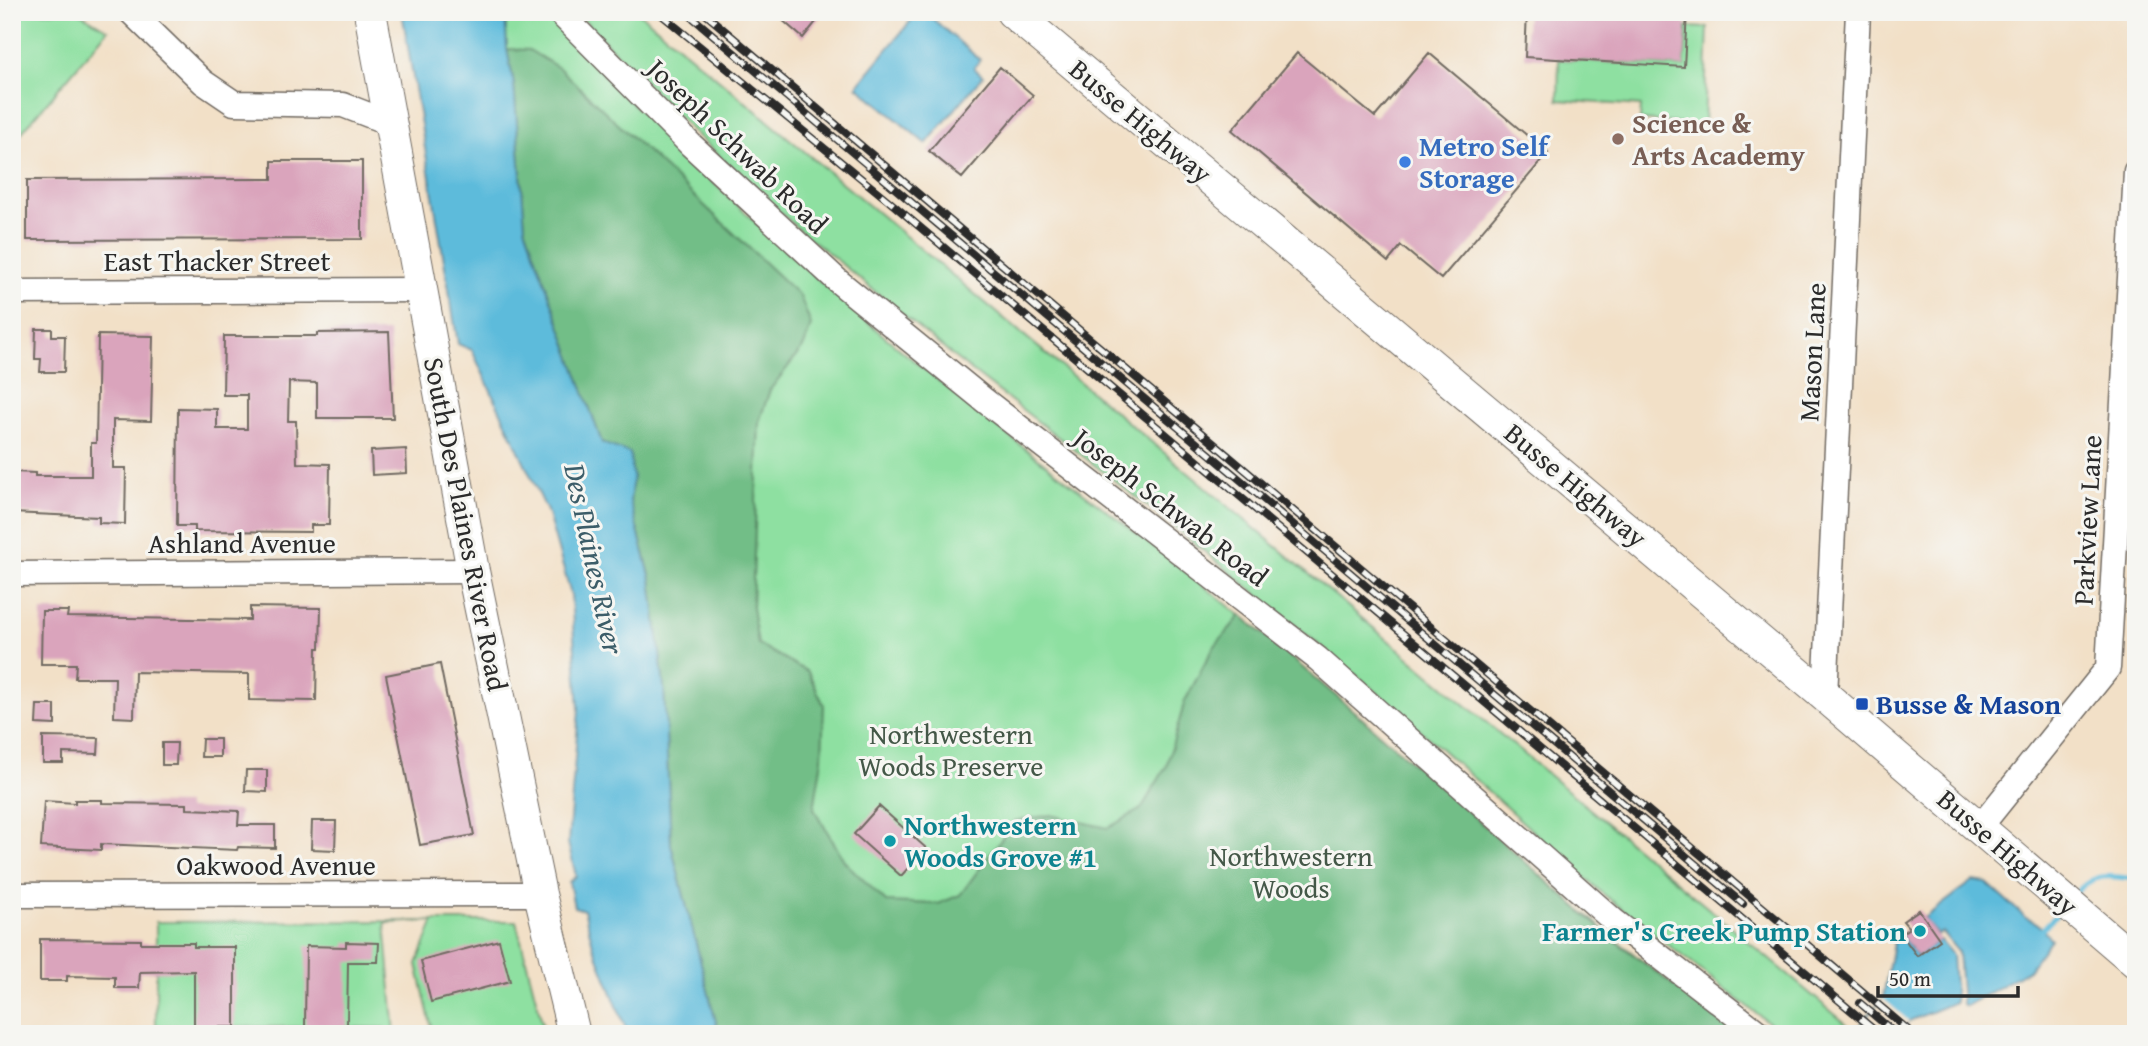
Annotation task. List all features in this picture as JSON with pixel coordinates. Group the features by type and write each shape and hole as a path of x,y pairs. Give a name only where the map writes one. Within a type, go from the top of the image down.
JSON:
{"main road":[{"name":"South Des Plaines River Road","path":"370,12 473,571 540,894 574,1034"},
{"name":"Busse Highway","path":"1012,12 1980,827 2136,962"}],"street":[{"path":"131,12 203,82 234,103 344,105 392,124"},
{"name":"Joseph Schwab Road","path":"559,12 751,202 839,282 995,408 1318,659 1614,921 1760,1034"},
{"name":"Mason Lane","path":"1825,696 1858,12"},
{"path":"344,105 384,83"},
{"name":"Parkview Lane","path":"1980,827 2108,668 2136,171"},
{"name":"East Thacker Street","path":"12,292 421,290"},
{"name":"Ashland Avenue","path":"12,574 473,571"},
{"name":"Oakwood Avenue","path":"12,895 540,894"}],"green space":[{"path":"12,12 78,12 108,30 12,144"},
{"name":"Northwestern Woods","path":"505,12 546,12 596,67 684,154 858,314 968,404 1242,617 1609,934 1737,1034 719,1034 664,687 514,84 507,49"},
{"path":"576,12 638,12 1856,1032 1784,1034 1602,893 1384,698 1171,524 954,357 807,237 690,129"},
{"path":"1687,27 1708,28 1704,125 1640,120 1641,106 1558,100 1559,59 1684,67"},
{"name":"Northwestern Woods","path":"507,49 529,50 559,68 800,296 811,325 804,346 770,390 759,422 752,608 758,644 808,672 824,705 822,759 814,809 845,862 886,902 938,904 960,895 1015,821 1051,815 1108,828 1141,809 1166,767 1185,701 1213,648 1241,615 1613,939 1737,1034 719,1034 671,845 664,687 651,579 630,501 633,477 602,443 525,227 514,84"},
{"path":"434,921 385,923 395,1034 384,1034 384,1028 156,1026 156,922"},
{"path":"434,921 516,921 545,1034 433,1034 417,964"}],"water":[{"name":"Des Plaines River","path":"402,12 505,12 507,49 514,84 525,227 602,443 630,453 633,477 630,501 651,579 664,687 671,845 719,1034 628,1034 593,945 584,910 574,907 569,882 576,876 568,843 579,709 571,595 547,511 472,350 458,344"},
{"path":"918,12 925,12 980,60 974,68 983,76 926,144 857,86"},
{"path":"1973,881 1987,883 2026,918 2037,923 2051,939 2028,970 1966,1006 1962,1004 1958,952 1942,932 1937,935 1924,918"},
{"path":"1901,934 1917,956 1940,940 1952,955 1955,1002 1909,1021 1899,1034 1852,1034 1883,998 1894,938"}],"pier":[{"path":"1883,998 1909,1021 1899,1034 1858,1034 1856,1032"}],"building":[{"path":"773,12 824,12 803,38"},
{"path":"1527,12 1687,12 1684,67 1525,57"},
{"name":"Metro Self Storage","path":"1297,53 1375,117 1429,53 1548,153 1441,279 1401,246 1388,262 1232,130"},
{"path":"1000,67 1033,95 962,178 929,151"},
{"path":"272,161 362,161 362,239 27,240 27,180 272,179"},
{"path":"36,329 52,329 52,336 65,336 64,372 40,372 41,359 35,359"},
{"path":"389,332 393,418 317,418 317,383 289,382 288,421 296,421 297,463 330,464 329,525 311,525 311,532 195,531 195,526 177,526 178,408 217,409 217,429 247,429 247,395 223,395 224,336 317,336 317,333"},
{"path":"98,335 153,336 151,421 113,420 113,468 126,468 125,524 99,523 99,517 12,513 12,472 35,473 35,476 91,476 91,443 96,443"},
{"path":"406,449 407,473 372,475 371,451"},
{"path":"250,607 321,608 316,701 249,700 249,674 135,672 134,718 114,717 115,678 75,678 76,664 41,664 42,611 68,611 67,617 250,620"},
{"path":"440,664 474,835 420,845 386,675"},
{"path":"37,705 55,705 55,725 36,724"},
{"path":"43,737 99,738 98,754 63,753 63,763 43,763"},
{"path":"202,739 220,739 220,757 201,757"},
{"path":"162,743 177,743 176,765 162,765"},
{"path":"246,770 267,770 267,792 245,791"},
{"path":"75,800 187,804 187,809 239,811 238,825 275,825 275,848 238,847 237,850 101,844 101,850 41,847 44,801 75,803"},
{"name":"Northwestern Woods Grove #1","path":"879,806 926,848 901,876 854,834"},
{"path":"312,821 336,821 335,850 311,849"},
{"name":"Farmer's Creek Pump Station","path":"1919,910 1940,940 1917,956 1901,934 1909,928 1903,921"},
{"path":"40,939 141,940 141,943 194,943 194,947 235,947 235,1027 194,1027 194,971 140,972 139,988 115,988 115,977 67,976 67,981 40,981"},
{"path":"499,940 510,981 431,1002 421,961"},
{"path":"346,942 379,943 378,962 348,962 347,1028 305,1027 306,946 346,947"}],"waterway":[{"path":"2073,896 2088,882 2102,877 2136,879"},
{"path":"2038,934 2060,911"}],"railway":[{"path":"658,12 890,202 1879,1034"},
{"path":"686,12 1743,904"},
{"path":"703,12 1913,1034"},
{"path":"1860,1003 1896,1034"}],"place":[{"name":"Science & Arts Academy","path":"1618,139"},
{"name":"Metro Self Storage","path":"1405,162"},
{"name":"Busse & Mason","path":"1862,704"},
{"name":"Northwestern Woods Grove #1","path":"890,841"},
{"name":"Farmer's Creek Pump Station","path":"1920,931"}],"park label":[{"name":"Northwestern Woods Preserve","path":"951,750"}]}
